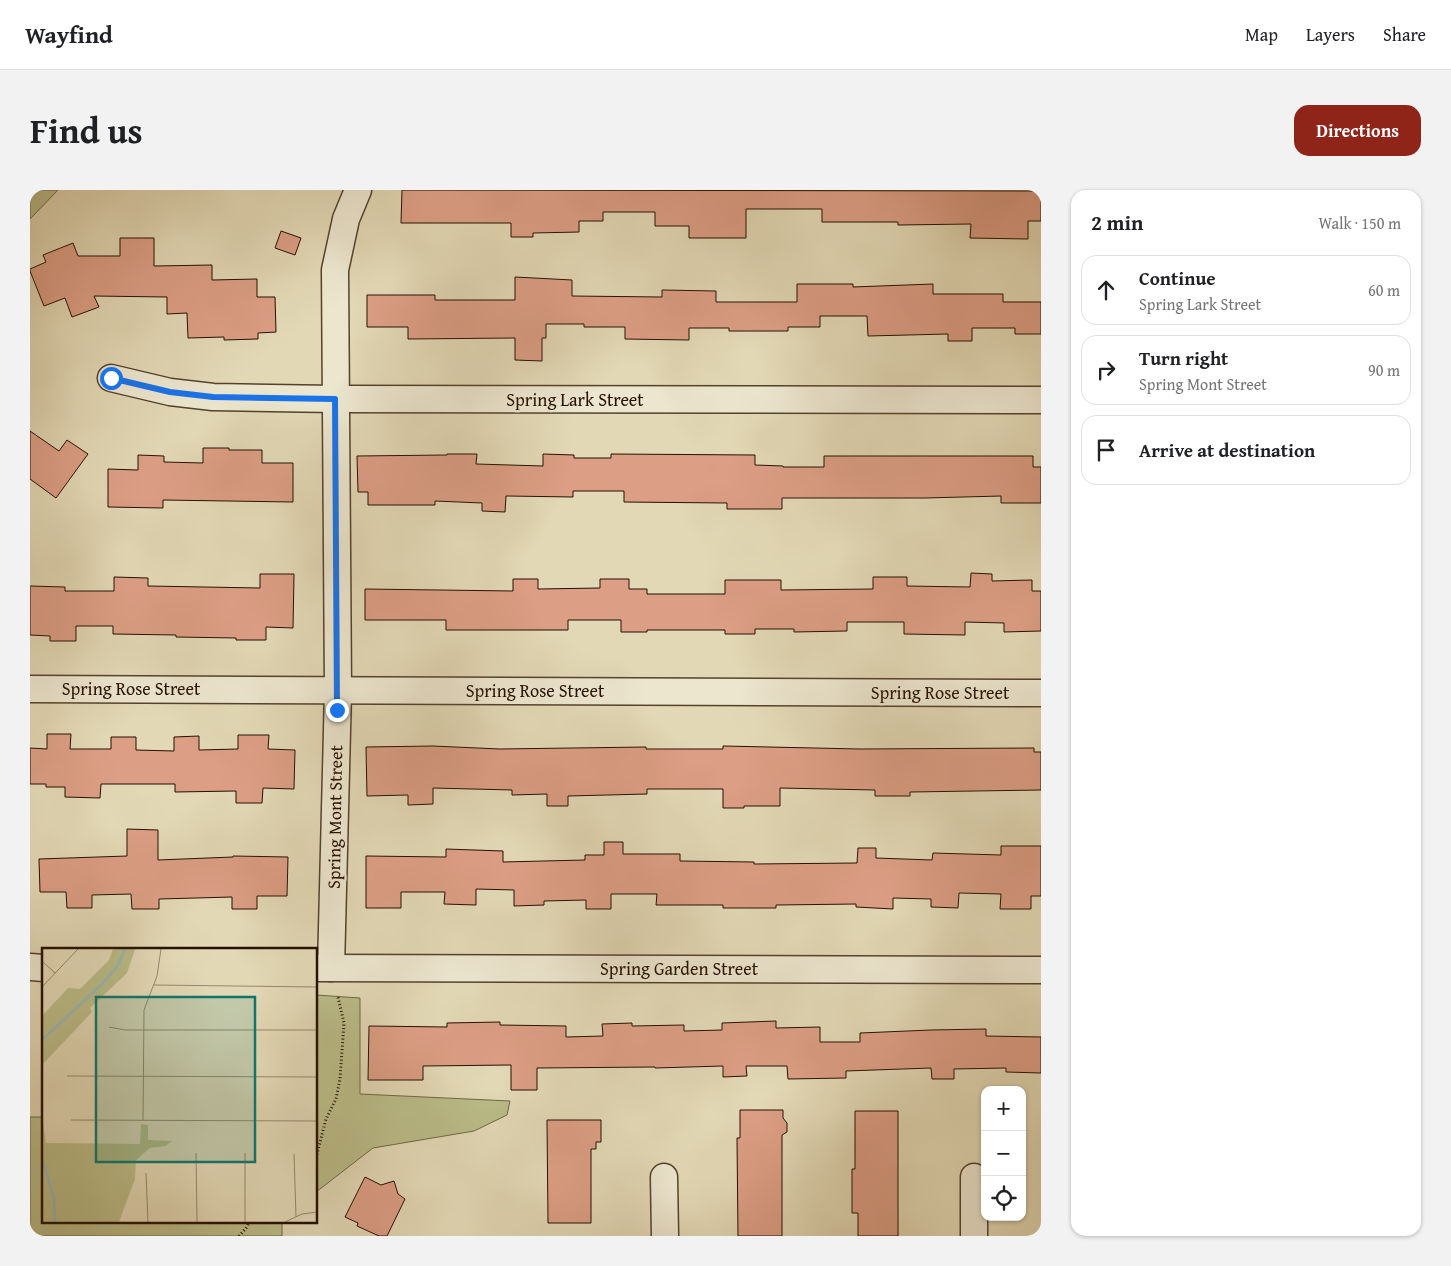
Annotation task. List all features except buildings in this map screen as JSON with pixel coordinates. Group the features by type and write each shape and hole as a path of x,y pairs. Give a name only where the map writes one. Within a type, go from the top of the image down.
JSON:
{"street":[{"name":"Spring Mont Street","path":"324,968 338,691 335,270 346,219 358,190"},
{"name":"Spring Lark Street","path":"111,378 170,392 213,397 335,399 1041,400"},
{"name":"Spring Rose Street","path":"30,689 1041,693"},
{"name":"Spring Garden Street","path":"324,968 1041,970"},
{"path":"664,1176 665,1236"},
{"path":"974,1177 974,1236"}],"path":[{"path":"318,1150 326,1119 336,1099 340,1079 344,1023 338,997"},
{"path":"239,1236 248,1224"}],"green space":[{"path":"30,190 58,190 30,219"},
{"path":"318,995 360,998 360,1094 510,1101 507,1115 474,1131 373,1148 318,1190"},
{"path":"30,1117 42,1117 42,1224 282,1224 282,1236 30,1236"}],"route":[{"path":"111,378 170,392 213,397 335,399 337,710"}]}
